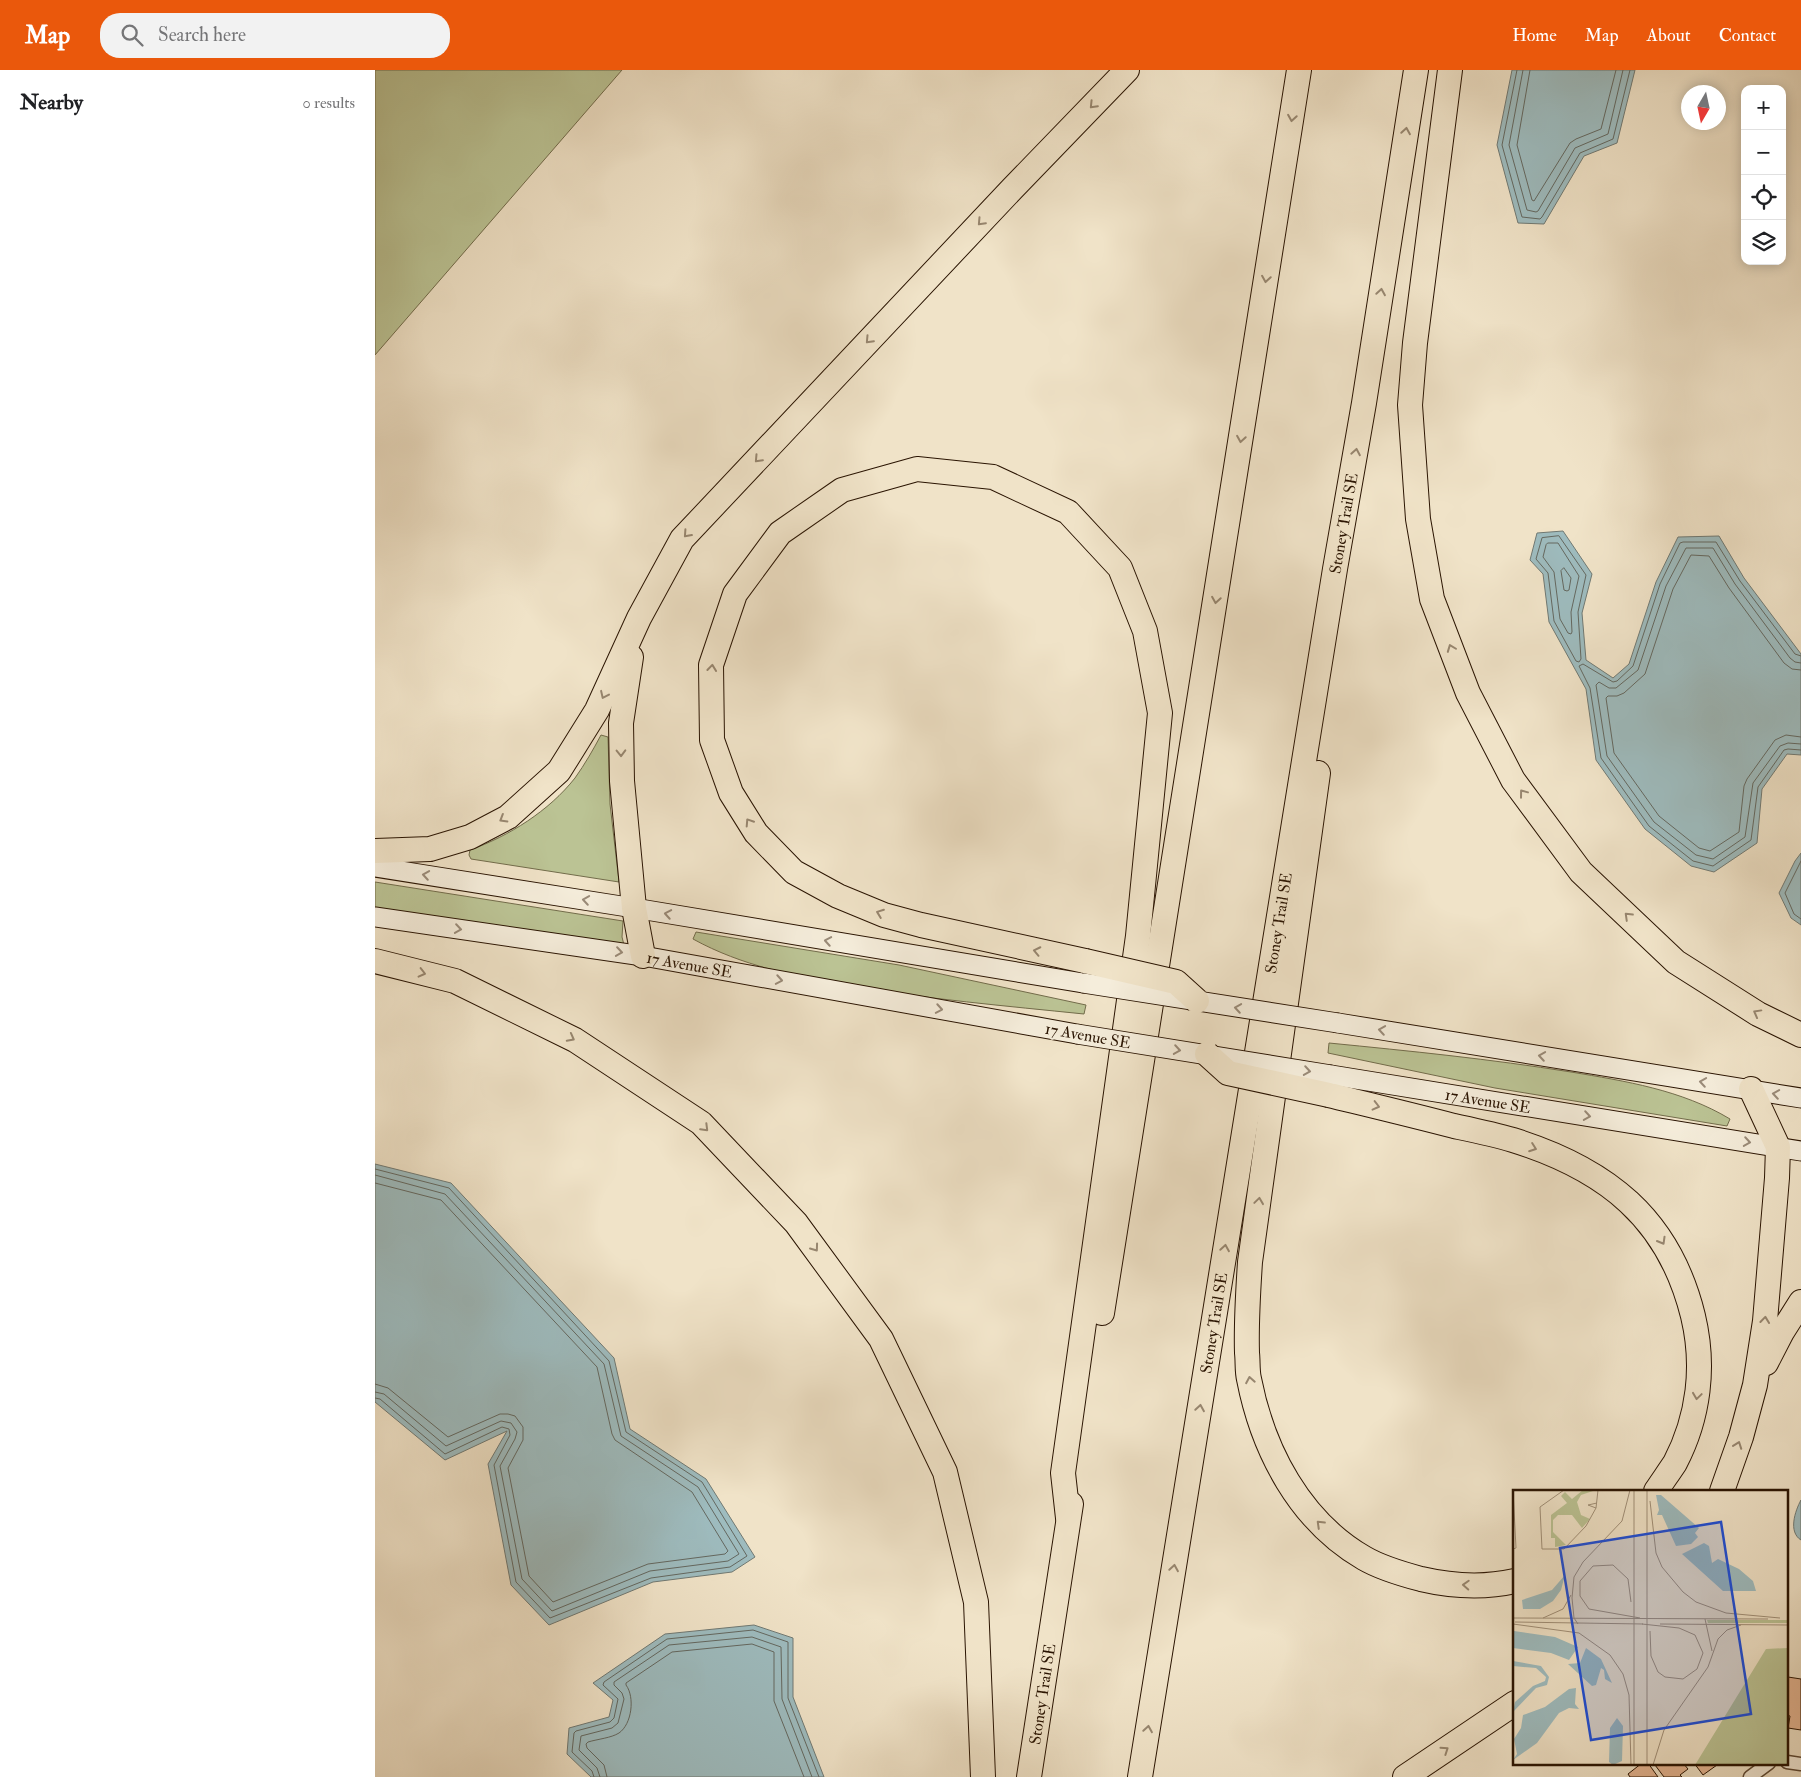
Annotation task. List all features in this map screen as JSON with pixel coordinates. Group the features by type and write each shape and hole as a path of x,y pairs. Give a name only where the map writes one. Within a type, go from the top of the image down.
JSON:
{"highway":[{"path":"375,851 430,849 470,837 508,817 559,771 597,710 639,618 682,539 1012,189 1127,70"},
{"name":"Stoney Trail SE","path":"1029,1777 1299,70"},
{"name":"Stoney Trail SE","path":"1140,1777 1335,569 1364,403 1415,70"},
{"path":"1450,70 1415,343 1411,405 1418,519 1433,599 1468,693 1513,780 1581,872 1675,962 1758,1014 1801,1035"},
{"path":"1069,1518 1063,1473 1138,936 1160,713 1145,631 1120,568 1068,512 993,477 917,469 841,490 780,533 735,594 711,665 712,740 731,794 756,833 794,872 838,896 884,915 1084,972 1176,982 1197,1002"},
{"path":"1335,569 1342,597 1250,1262 1247,1308 1248,1378 1263,1430 1286,1481 1308,1512 1335,1538 1365,1559 1399,1573 1434,1582 1470,1586 1513,1581"},
{"path":"639,618 628,670 621,723 622,781 634,908 643,956"},
{"path":"375,961 455,981 575,1040 701,1123 796,1223 881,1339 945,1472 976,1602 983,1777"},
{"path":"1207,1054 1228,1073 1330,1085 1552,1154 1607,1184 1634,1206 1656,1232 1674,1262 1687,1295 1695,1328 1699,1362 1698,1396 1689,1431 1674,1464 1656,1490"},
{"path":"1722,1490 1741,1437 1755,1385 1765,1321 1777,1178 1777,1147 1751,1090"},
{"path":"1755,1385 1782,1332 1801,1302"},
{"path":"1405,1777 1513,1704"}],"main road":[{"path":"375,867 634,908 1084,972"},
{"name":"17 Avenue SE","path":"375,917 643,956 1077,1034 1207,1054"},
{"path":"1197,1002 1801,1098"},
{"name":"17 Avenue SE","path":"1330,1085 1801,1151"}],"street":[{"path":"1750,1777 1768,1764"}],"green space":[{"path":"375,70 622,70 375,355"},
{"path":"601,735 608,737 610,804 619,882 471,859 469,855 470,850 514,830 541,812 565,790 589,757"},
{"path":"375,882 623,921 622,937 624,945 375,910"},
{"path":"696,932 899,965 1086,1005 1084,1014 878,991 849,986 769,969 730,956 693,939"},
{"path":"1329,1043 1480,1059 1612,1079 1673,1094 1712,1109 1730,1119 1727,1126 1495,1088 1328,1053"}],"water":[{"path":"1512,70 1635,70 1617,143 1584,156 1544,224 1518,223 1497,145"},
{"path":"1563,531 1592,574 1582,613 1586,660 1613,678 1629,664 1656,582 1678,537 1719,536 1744,578 1801,654 1801,755 1787,754 1762,789 1757,843 1714,872 1691,866 1645,829 1596,760 1586,689 1549,622 1543,574 1530,560 1537,533"},
{"path":"1801,853 1801,925 1791,918 1779,893"},
{"path":"375,1164 451,1183 614,1358 630,1429 706,1479 755,1557 732,1572 653,1582 549,1625 511,1585 488,1464 507,1431 445,1460 375,1402"},
{"path":"1801,1500 1801,1540 1795,1532 1794,1521"},
{"path":"754,1625 793,1638 793,1697 824,1777 591,1777 567,1754 569,1728 609,1717 613,1700 593,1683 665,1634"}],"building":[{"path":"1789,1677 1801,1679 1801,1730 1789,1728"},
{"path":"1641,1764 1649,1764 1658,1777 1630,1777 1628,1774"},
{"path":"1684,1764 1688,1769 1680,1775 1682,1777 1664,1777 1655,1765"},
{"path":"1695,1764 1717,1765 1703,1775"}]}
